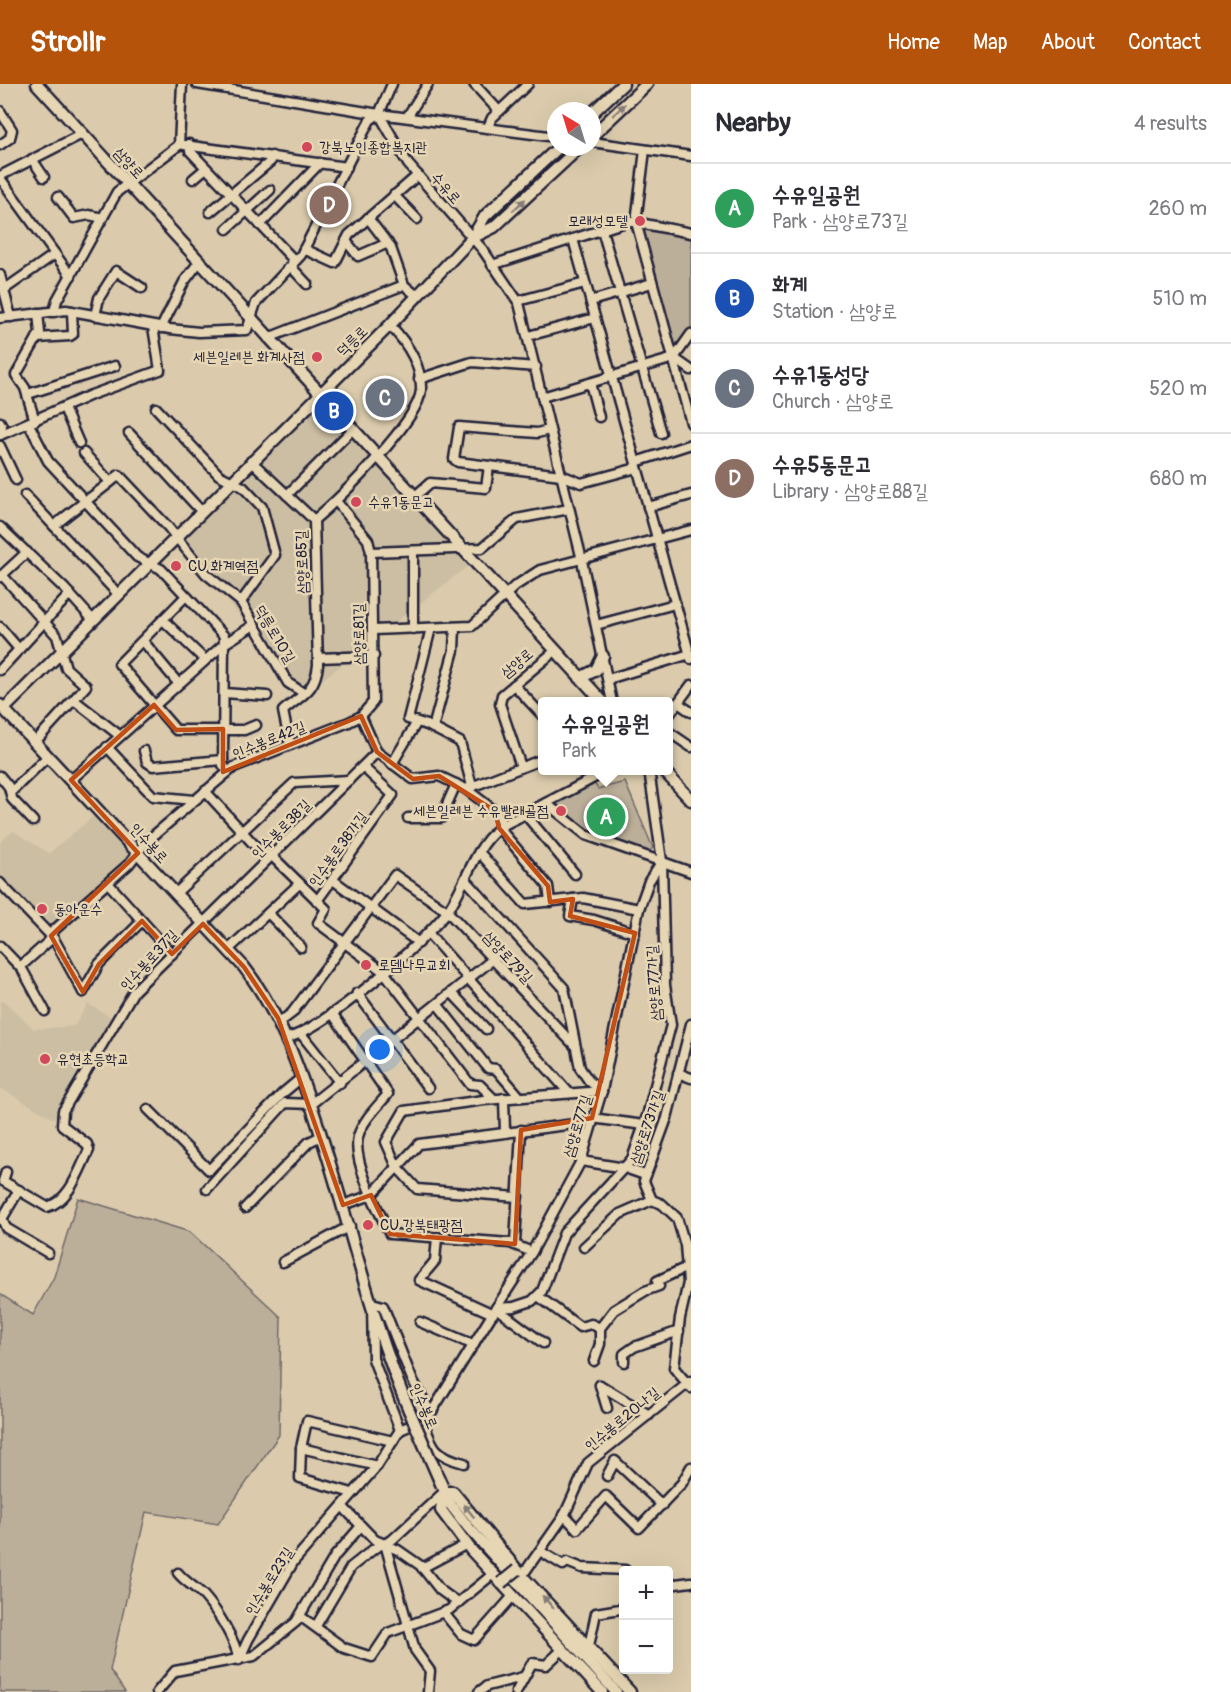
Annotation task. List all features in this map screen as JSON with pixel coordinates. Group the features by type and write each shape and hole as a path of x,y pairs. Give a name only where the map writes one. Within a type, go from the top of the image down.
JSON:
{"main road":[{"name":"삼양로","path":"37,84 598,697"},
{"path":"601,105 623,84"},
{"path":"601,127 647,84"},
{"name":"덕릉로","path":"1,709 390,325 472,238 485,216 549,156"},
{"name":"덕릉로","path":"472,238 494,227 570,156"},
{"path":"580,678 596,669 603,656"},
{"name":"인수봉로","path":"1,709 48,756 228,950 265,995 287,1038 311,1104 350,1226 381,1338 443,1489 468,1527 616,1692"},
{"path":"667,775 691,800"},
{"path":"602,1692 466,1544 441,1510 443,1489 453,1492 519,1573 630,1692"},
{"path":"501,1583 519,1573"}],"street":[{"path":"179,145 182,84"},
{"path":"201,84 239,87 379,114 547,136"},
{"path":"0,318 72,311 157,328 199,332 247,330 256,303 304,249 370,120 379,114 392,84"},
{"path":"407,117 428,84"},
{"path":"474,84 498,111"},
{"path":"488,127 498,111 528,84"},
{"path":"0,111 12,130 10,138 0,145"},
{"name":"수유로","path":"379,114 408,164 472,238 518,301 582,559 611,697"},
{"path":"71,276 0,177 82,134"},
{"path":"601,143 691,156"},
{"path":"189,144 190,152 292,258 293,269 307,284"},
{"path":"54,312 57,300 117,192 179,145 189,144 347,167"},
{"path":"645,150 636,222 691,423"},
{"path":"210,212 271,161 272,156"},
{"path":"32,159 44,177"},
{"path":"260,225 320,163"},
{"path":"193,179 206,168"},
{"path":"304,249 335,263 346,240 418,175"},
{"path":"227,230 270,190"},
{"path":"394,195 417,219"},
{"path":"58,197 74,218 89,215 103,218"},
{"path":"368,218 388,243 404,285 417,296"},
{"path":"492,265 629,222 691,233"},
{"path":"602,230 661,433"},
{"path":"573,239 690,656 608,680"},
{"path":"346,240 358,256 388,243"},
{"path":"5,289 55,254"},
{"path":"0,435 160,370 157,328 184,282 200,262"},
{"path":"95,316 99,298 116,271 142,288"},
{"path":"0,275 11,316"},
{"path":"518,301 585,283"},
{"path":"591,301 652,283"},
{"path":"268,338 404,285"},
{"path":"37,338 73,334 72,311"},
{"path":"38,313 40,333 16,375 28,394 32,422 48,461 137,556 161,569 224,636 223,760 228,772"},
{"path":"528,336 595,318"},
{"path":"378,456 410,415 421,390 411,350 390,325"},
{"path":"542,397 674,358 691,334"},
{"path":"674,358 691,370"},
{"path":"419,379 472,362 536,367"},
{"path":"28,394 115,366"},
{"path":"590,383 599,417"},
{"path":"64,408 79,443"},
{"path":"156,408 219,475 243,487 262,507 275,555 241,602"},
{"path":"0,422 2,426 0,435"},
{"path":"549,430 537,433 459,427 454,459 561,476 581,483 633,469 636,464 691,444"},
{"path":"286,495 353,429"},
{"path":"129,432 202,512"},
{"path":"0,446 16,480"},
{"path":"54,526 80,503 86,501 110,482 84,453"},
{"name":"삼양로85길","path":"290,745 283,711 316,682 318,658 314,520 373,465 378,456"},
{"path":"251,461 314,520"},
{"path":"414,497 430,483 486,488 489,466"},
{"name":"덕릉로10길","path":"110,482 118,475 176,537 206,574 241,602 288,682 302,692"},
{"path":"25,495 119,595"},
{"path":"648,507 691,495"},
{"name":"삼양로81길","path":"336,501 368,540 371,552 373,702 361,716"},
{"path":"371,552 482,548 517,519 569,509"},
{"path":"0,527 70,594 93,620"},
{"path":"373,630 472,626 515,586 540,570 691,530"},
{"path":"413,551 413,629"},
{"path":"27,552 1,576 57,636 66,668 86,686 34,742"},
{"path":"0,670 70,594"},
{"path":"186,596 119,664 176,730 244,730 256,725"},
{"path":"596,625 675,604"},
{"path":"163,620 205,660"},
{"path":"70,780 205,660 254,624"},
{"path":"0,627 19,649"},
{"path":"433,728 454,650 455,627"},
{"path":"392,764 413,721 431,628"},
{"path":"143,641 178,683"},
{"name":"삼양로","path":"521,767 500,704 502,695 555,651"},
{"path":"318,658 374,656"},
{"path":"673,710 691,684"},
{"path":"514,685 538,711"},
{"path":"224,693 267,696"},
{"path":"74,700 119,735"},
{"path":"678,703 691,712"},
{"path":"287,1038 302,1035 429,934 447,911 479,852 499,828 501,822 495,811 469,787 439,776 412,779 392,764 377,752 361,716"},
{"name":"인수봉로42길","path":"20,967 49,941 53,931 108,883 146,842 234,767 361,716"},
{"path":"413,721 433,728 459,742 469,787"},
{"path":"673,735 691,747"},
{"path":"107,747 153,796 194,800"},
{"path":"144,751 147,762 153,766 223,760"},
{"name":"인수봉로38길","path":"203,924 377,752"},
{"path":"11,792 48,756"},
{"path":"469,787 538,761"},
{"name":"인수봉로38가길","path":"206,791 259,850 272,856 317,901 393,795 363,766"},
{"path":"499,828 600,775"},
{"path":"650,775 662,861"},
{"path":"0,776 11,792 12,799 33,821"},
{"path":"175,894 294,783 349,780"},
{"path":"408,818 441,818 456,784"},
{"path":"546,803 586,835 691,872"},
{"path":"525,814 575,874"},
{"path":"499,828 548,886 550,902"},
{"path":"479,852 525,904 583,898 639,909"},
{"name":"삼양로77길","path":"495,1311 532,1252 581,1161 592,1118 602,1091 639,909 649,880 662,861"},
{"name":"삼양로77가길","path":"538,1296 543,1292 564,1233 626,1168 632,1159 644,1125 671,1025 665,985 662,861"},
{"name":"삼양로79길","path":"370,909 395,875 447,911 575,1046"},
{"path":"333,880 419,943"},
{"name":"삼양로79길","path":"465,880 564,988 580,1068 589,1081 602,1091"},
{"path":"0,883 51,936 83,992 99,964 142,921"},
{"path":"108,883 172,954"},
{"path":"228,950 299,884"},
{"path":"573,899 570,916 594,920 635,933"},
{"path":"317,901 326,909 318,923 384,972 470,1084 480,1085 494,1099"},
{"path":"280,1022 292,1013 370,909"},
{"path":"268,913 301,947"},
{"name":"인수봉로37길","path":"18,1190 47,1207 57,1205 72,1185 89,1150 87,1144 62,1125 63,1111 135,992 203,924"},
{"path":"429,934 569,1092"},
{"path":"0,946 20,967 45,1011"},
{"path":"207,1189 285,1103 311,1104 470,980 492,960"},
{"path":"357,993 428,1088"},
{"path":"452,993 486,1029"},
{"path":"438,1005 488,1068 496,1069 520,1097"},
{"path":"332,1012 387,1094 365,1123 358,1137 358,1150 370,1194 390,1234 515,1244 532,1252"},
{"name":"삼양로73가길","path":"652,1200 644,1181 645,1175 667,1118 691,1024"},
{"path":"302,1035 340,1083"},
{"path":"678,1073 691,1078"},
{"path":"148,1109 209,1170 283,1093 301,1078"},
{"path":"518,1197 417,1189 397,1167 386,1142 404,1111 494,1099 602,1091"},
{"path":"504,1098 505,1132"},
{"path":"343,1205 370,1194 418,1144 582,1123 592,1118 644,1125"},
{"path":"515,1244 520,1130"},
{"path":"245,1208 309,1142 321,1136"},
{"path":"581,1161 626,1168 645,1175"},
{"path":"6,1172 3,1180 18,1190 2,1219 6,1228 48,1253"},
{"path":"584,1246 620,1214 652,1200 662,1204 677,1218 685,1245 688,1283 674,1368 690,1384"},
{"path":"283,1262 350,1226"},
{"path":"437,1237 435,1261 419,1280 495,1311 543,1343"},
{"path":"594,1361 600,1344 600,1328 614,1310 645,1291 659,1286 657,1281 687,1267"},
{"path":"464,1463 437,1452 429,1440 428,1416 412,1379 400,1342 383,1306 372,1303 373,1359 400,1430 428,1416 495,1311 532,1301 538,1296 552,1303 580,1327 591,1324 600,1328"},
{"path":"420,1322 474,1345"},
{"path":"624,1362 624,1354 634,1347 679,1331"},
{"name":"인수봉로20나길","path":"519,1573 540,1551 564,1515 588,1463 690,1384"},
{"path":"607,1408 600,1385 649,1415"},
{"path":"352,1493 300,1478 301,1448 307,1421 393,1441"},
{"name":"인수봉로23길","path":"239,1660 248,1640 294,1561 377,1466 400,1430"},
{"path":"301,1448 377,1466"},
{"path":"607,1476 615,1461 662,1505"},
{"path":"564,1515 577,1529 606,1496 639,1528 682,1483 691,1467"},
{"path":"316,1626 351,1567 375,1548 385,1544 443,1489"},
{"path":"343,1507 375,1540 398,1550 423,1568 440,1590 459,1603"},
{"path":"157,1692 175,1671 254,1656 300,1616 334,1556 361,1526"},
{"path":"385,1544 414,1650 430,1671 428,1692"},
{"path":"423,1568 466,1544"},
{"path":"540,1551 563,1564 567,1562 582,1568 619,1570"},
{"path":"178,1573 188,1586 203,1594 236,1645 239,1660"},
{"path":"300,1616 344,1648 372,1657 388,1633 443,1612 459,1603 493,1574"},
{"path":"673,1584 691,1582"},
{"path":"443,1612 461,1634 474,1640 513,1596"},
{"path":"589,1646 596,1612 619,1609"},
{"path":"516,1692 532,1663 546,1665 563,1649"},
{"path":"479,1692 488,1686 523,1677"}],"highlighted area":[{"path":"154,705 176,730 223,729 223,772 361,716 377,752 413,779 439,776 495,811 499,828 548,886 550,902 573,899 570,916 635,933 592,1118 521,1130 515,1244 390,1234 371,1195 343,1205 278,1018 244,967 203,924 172,954 142,921 99,964 83,992 51,936 138,853 71,780"}],"shaded area":[{"path":"640,226 691,237 691,327 675,350"},
{"path":"319,402 473,562 304,694 178,540"},
{"path":"592,780 598,789 625,782 653,848 648,852 590,832 553,802"},
{"name":"동아운수","path":"95,815 131,854 49,929 0,876 0,842 13,831 49,853"},
{"name":"유현초등학교","path":"0,1001 5,1002 34,1029 74,1026 88,1004 113,1018 56,1117 52,1118 0,1088"},
{"path":"78,1198 190,1232 281,1317 279,1435 218,1524 146,1512 110,1670 125,1692 0,1692 0,1294 33,1315 54,1277"}],"place":[{"name":"강북노인종합복지관","path":"307,147"},
{"name":"수유5동문고","path":"329,205"},
{"name":"모래성모텔","path":"640,221"},
{"name":"세븐일레븐 화계사점","path":"317,357"},
{"name":"수유1동성당","path":"385,398"},
{"name":"화계","path":"334,411"},
{"name":"수유1동문고","path":"356,502"},
{"name":"CU 화계역점","path":"176,566"},
{"name":"세븐일레븐 수유빨래골점","path":"561,811"},
{"name":"수유일공원","path":"606,817"},
{"name":"동아운수","path":"42,909"},
{"name":"로뎀나무교회","path":"366,965"},
{"name":"유현초등학교","path":"45,1059"},
{"name":"CU 강북태광점","path":"368,1225"}]}
